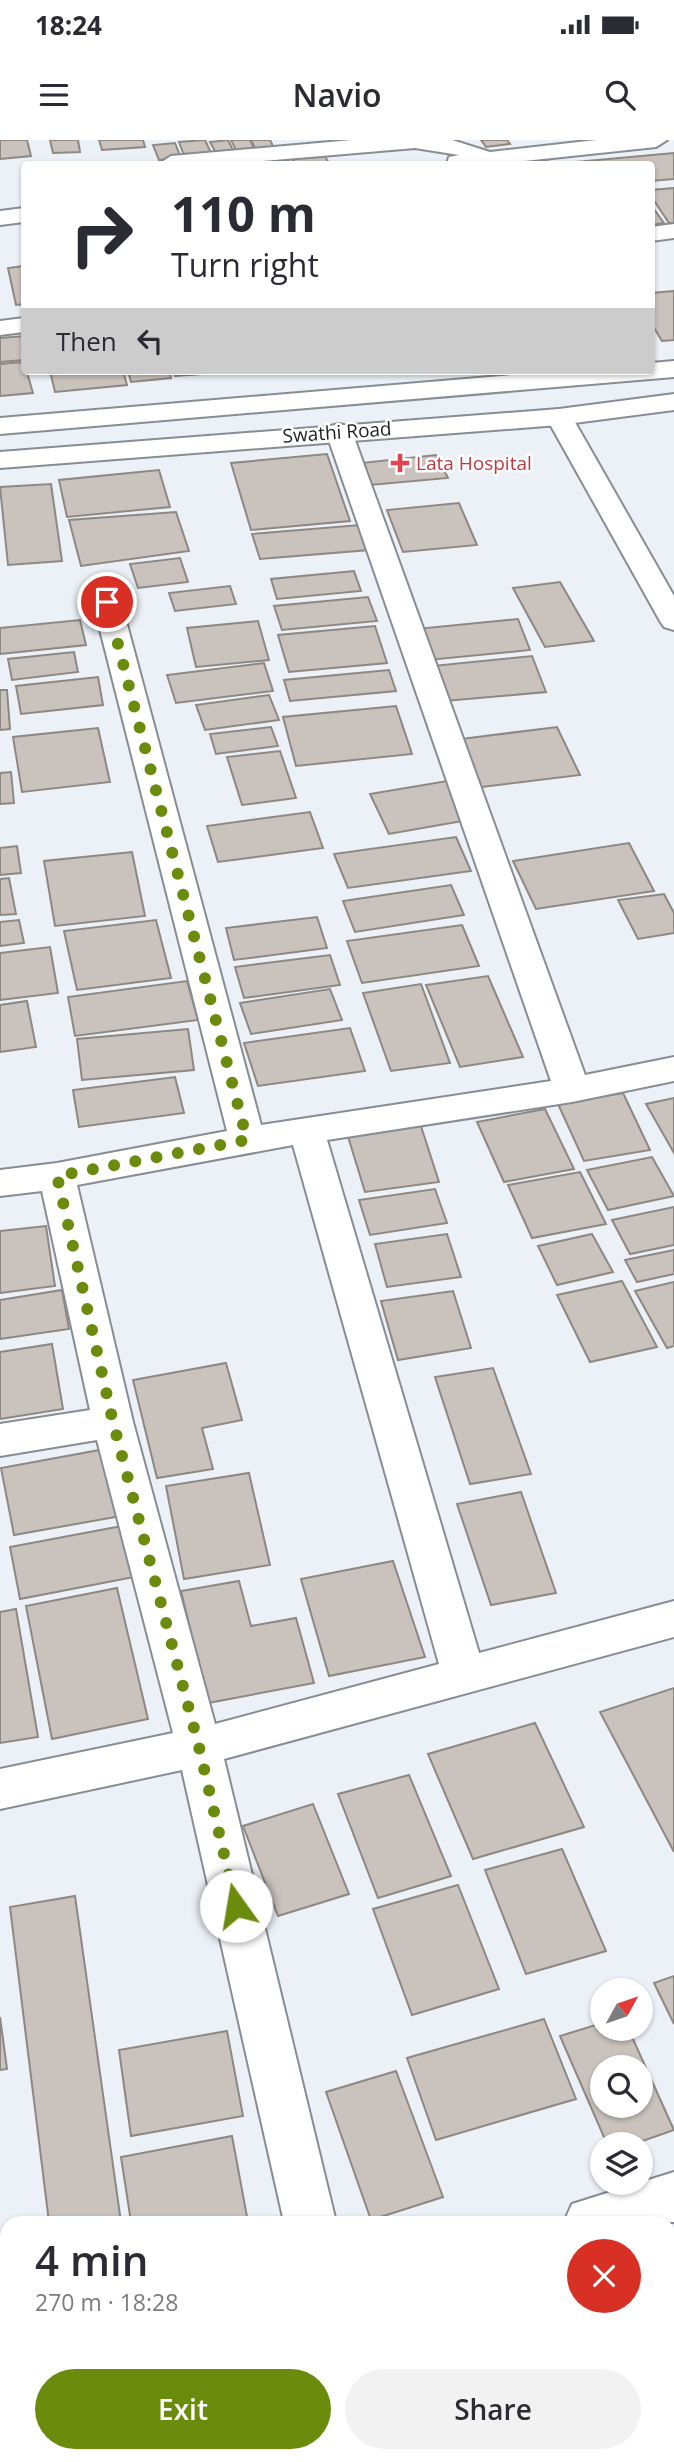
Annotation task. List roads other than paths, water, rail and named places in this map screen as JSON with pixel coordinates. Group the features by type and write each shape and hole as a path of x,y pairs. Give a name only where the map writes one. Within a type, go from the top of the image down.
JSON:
{"street":[{"path":"465,161 656,140"},
{"path":"193,161 415,141 461,148 483,157"},
{"path":"365,161 404,157 431,161"},
{"path":"0,218 21,215"},
{"path":"655,233 674,232"},
{"path":"0,328 21,325"},
{"name":"Swathi Road","path":"655,370 674,369"},
{"name":"Swathi Road","path":"0,426 563,375"},
{"name":"Swathi Road","path":"0,460 559,417 674,402"},
{"path":"559,417 674,621"},
{"path":"339,432 572,1090"},
{"path":"107,602 247,1140"},
{"path":"0,1183 57,1176 247,1140 572,1090 674,1069"},
{"path":"307,1132 464,1676"},
{"path":"57,1176 113,1422 199,1747 309,2216"},
{"path":"0,1440 113,1422"},
{"path":"0,1789 199,1747 674,1619"},
{"path":"610,2216 674,2197"}],"place":[{"name":"Lata Hospital","path":"400,463"}]}
